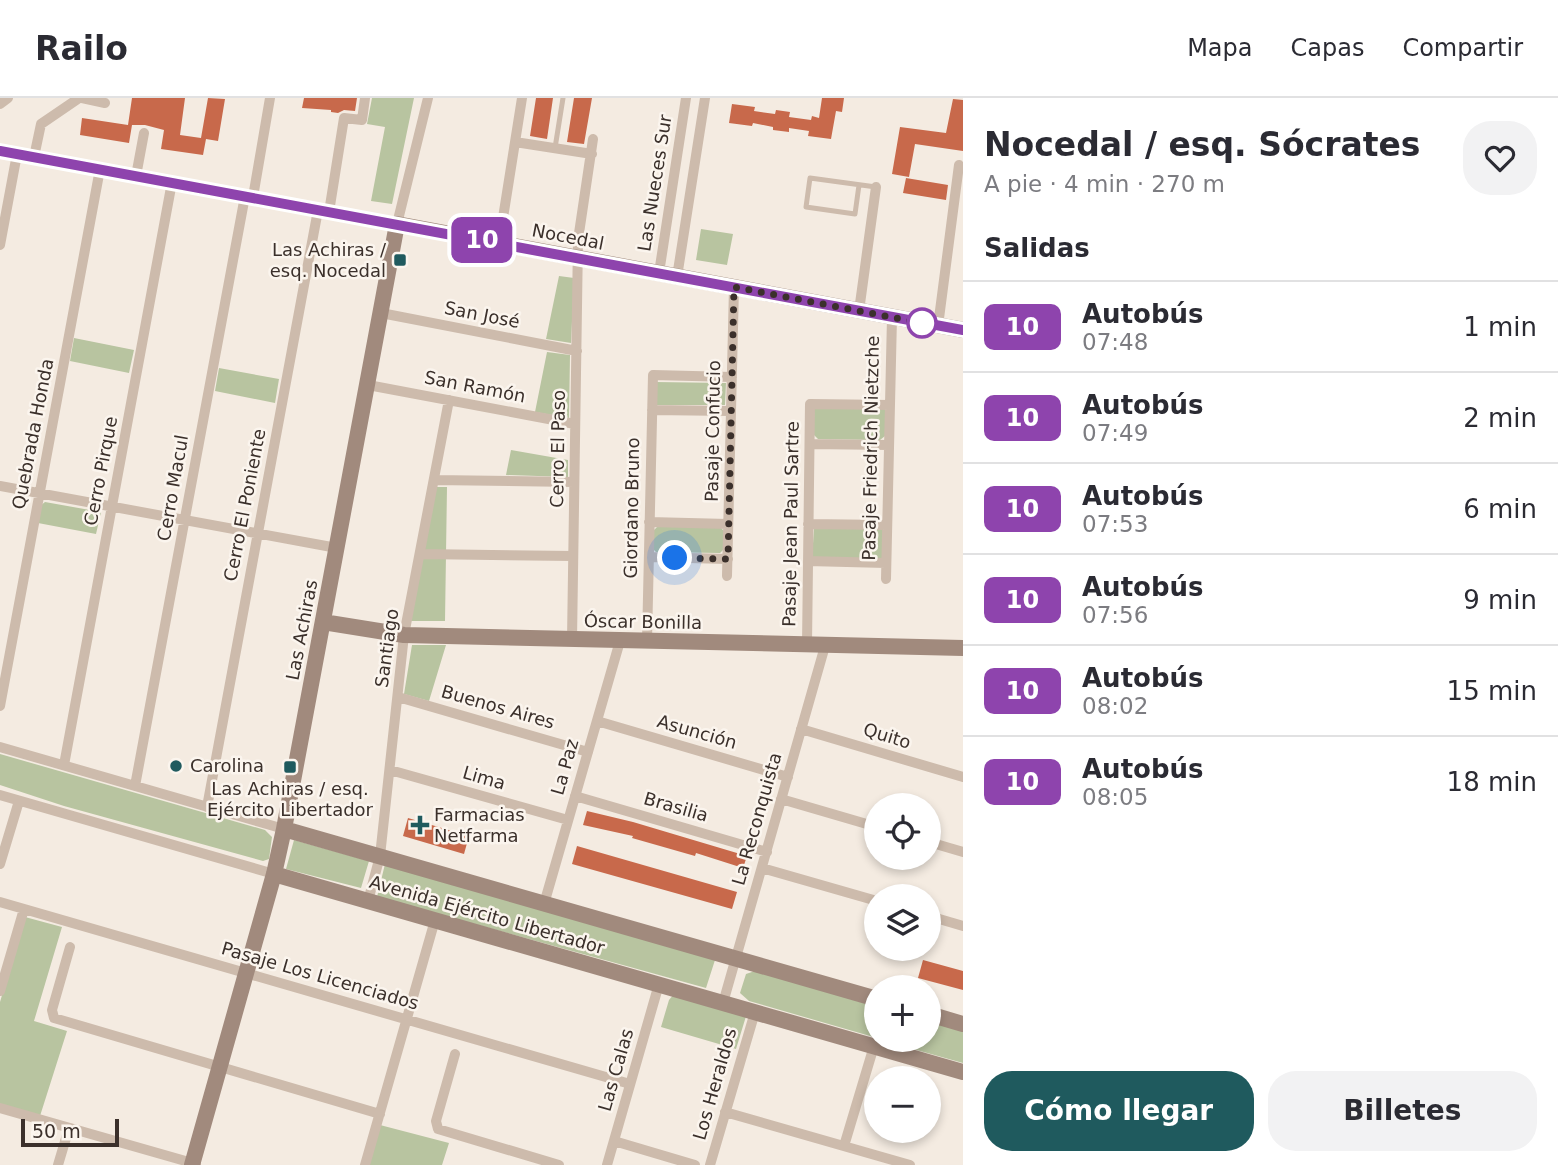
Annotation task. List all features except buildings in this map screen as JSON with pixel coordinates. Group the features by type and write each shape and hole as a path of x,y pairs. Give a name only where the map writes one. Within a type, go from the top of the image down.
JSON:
{"street":[{"path":"0,104 8,98"},
{"path":"34,157 41,124 80,98 105,103"},
{"name":"Cerro Macul","path":"135,786 185,520 270,98"},
{"name":"Cerro El Poniente","path":"207,807 258,534 344,118 362,120 365,98"},
{"name":"Las Achiras","path":"194,1164 284,829 397,225 428,98"},
{"path":"499,243 522,98"},
{"name":"Las Nueces Sur","path":"659,273 686,98"},
{"path":"677,277 705,98"},
{"path":"136,176 144,133"},
{"name":"Cerro El Paso","path":"572,640 578,240 593,139"},
{"path":"515,142 592,154"},
{"name":"Nocedal","path":"0,151 963,330"},
{"path":"0,243 17,154"},
{"path":"938,326 959,165"},
{"name":"Quebrada Honda","path":"0,706 100,169"},
{"name":"Cerro Pirque","path":"64,765 172,183"},
{"path":"859,311 876,187"},
{"name":"Pasaje Confucio","path":"727,576 734,287"},
{"name":"San José","path":"381,313 577,351"},
{"name":"Pasaje Friedrich Nietzche","path":"886,579 892,317"},
{"name":"Giordano Bruno","path":"647,641 653,375 732,377"},
{"name":"San Ramón","path":"368,385 575,424"},
{"name":"Santiago","path":"368,901 380,856 404,635 449,400"},
{"name":"Pasaje Jean Paul Sartre","path":"807,645 810,404 890,405"},
{"path":"652,410 731,411"},
{"path":"810,444 889,445"},
{"path":"434,480 574,482"},
{"path":"0,486 337,548"},
{"path":"649,522 728,524"},
{"path":"808,524 887,525"},
{"path":"420,554 573,556"},
{"path":"649,557 728,559"},
{"path":"808,561 886,563"},
{"name":"Óscar Bonilla","path":"323,622 404,635 963,648"},
{"name":"La Paz","path":"544,904 620,641"},
{"name":"La Reconquista","path":"723,1003 825,646"},
{"name":"Buenos Aires","path":"398,697 587,752"},
{"name":"Asunción","path":"597,721 788,777"},
{"name":"Quito","path":"801,729 963,777"},
{"name":"Avenida Ejército Libertador","path":"0,747 864,995"},
{"name":"Lima","path":"390,770 568,820"},
{"name":"Avenida Ejército Libertador","path":"0,795 864,1043"},
{"name":"Brasilia","path":"575,796 766,852"},
{"path":"781,799 864,823"},
{"path":"0,864 19,801"},
{"path":"941,846 963,852"},
{"path":"762,868 864,897"},
{"name":"Pasaje Los Licenciados","path":"0,902 630,1084"},
{"path":"0,991 23,909"},
{"path":"365,1165 435,920"},
{"path":"941,920 963,926"},
{"path":"70,947 51,1013 54,1018 380,1114"},
{"name":"Las Calas","path":"607,1165 659,984"},
{"name":"Los Heraldos","path":"710,1165 755,1012"},
{"path":"941,1018 963,1024"},
{"path":"844,1146 872,1052"},
{"name":"Avenida Ejército Libertador","path":"895,1052 963,1072"},
{"path":"455,1054 436,1121 438,1129 559,1165"},
{"path":"0,1108 194,1164"},
{"path":"725,1112 844,1146 879,1161 910,1165"},
{"path":"58,1165 69,1128"},
{"path":"614,1141 695,1165"}],"lane":[{"path":"555,148 563,98"},
{"path":"859,185 855,214 806,207 810,178 876,187"}],"green space":[{"path":"372,98 414,98 392,204 371,201 385,127 367,124"},
{"path":"701,229 733,234 727,265 696,260"},
{"path":"559,276 574,278 571,343 546,339"},
{"path":"74,338 134,350 129,373 70,361"},
{"path":"547,352 570,355 569,418 535,412"},
{"path":"219,368 279,379 275,403 215,391"},
{"path":"655,382 726,383 725,405 656,405"},
{"path":"814,407 885,408 885,436 880,440 818,439 814,435"},
{"path":"511,450 568,460 568,477 506,475"},
{"path":"436,487 447,487 445,621 411,621"},
{"path":"45,502 101,512 96,534 38,523 39,507"},
{"path":"658,526 721,528 724,531 723,550 720,553 656,552 653,531"},
{"path":"814,529 883,529 883,559 812,558"},
{"path":"412,645 446,645 429,701 404,694"},
{"path":"0,754 265,830 272,837 269,859 263,861 64,806 0,785"},
{"path":"294,840 369,861 361,888 286,869"},
{"path":"385,864 715,960 706,988 377,897"},
{"path":"25,917 62,927 34,1021 67,1031 40,1116 0,1104 0,1002"},
{"path":"758,970 864,1001 864,1034 749,1001 740,993 746,974"},
{"path":"674,994 747,1013 736,1049 661,1027 669,1000"},
{"path":"941,1024 963,1030 963,1063 924,1052 941,1052"},
{"path":"380,1125 449,1143 442,1165 369,1165"}],"bus line":[{"name":"10","path":"0,151 963,330"}],"place":[{"name":"Las Achiras / esq. Nocedal","path":"400,260"},
{"name":"Carolina","path":"176,766"},
{"name":"Las Achiras / esq. Ejército Libertador","path":"290,767"},
{"name":"Farmacias Netfarma","path":"420,825"}],"route":[{"path":"675,558 728,559 734,287 922,323"}]}
